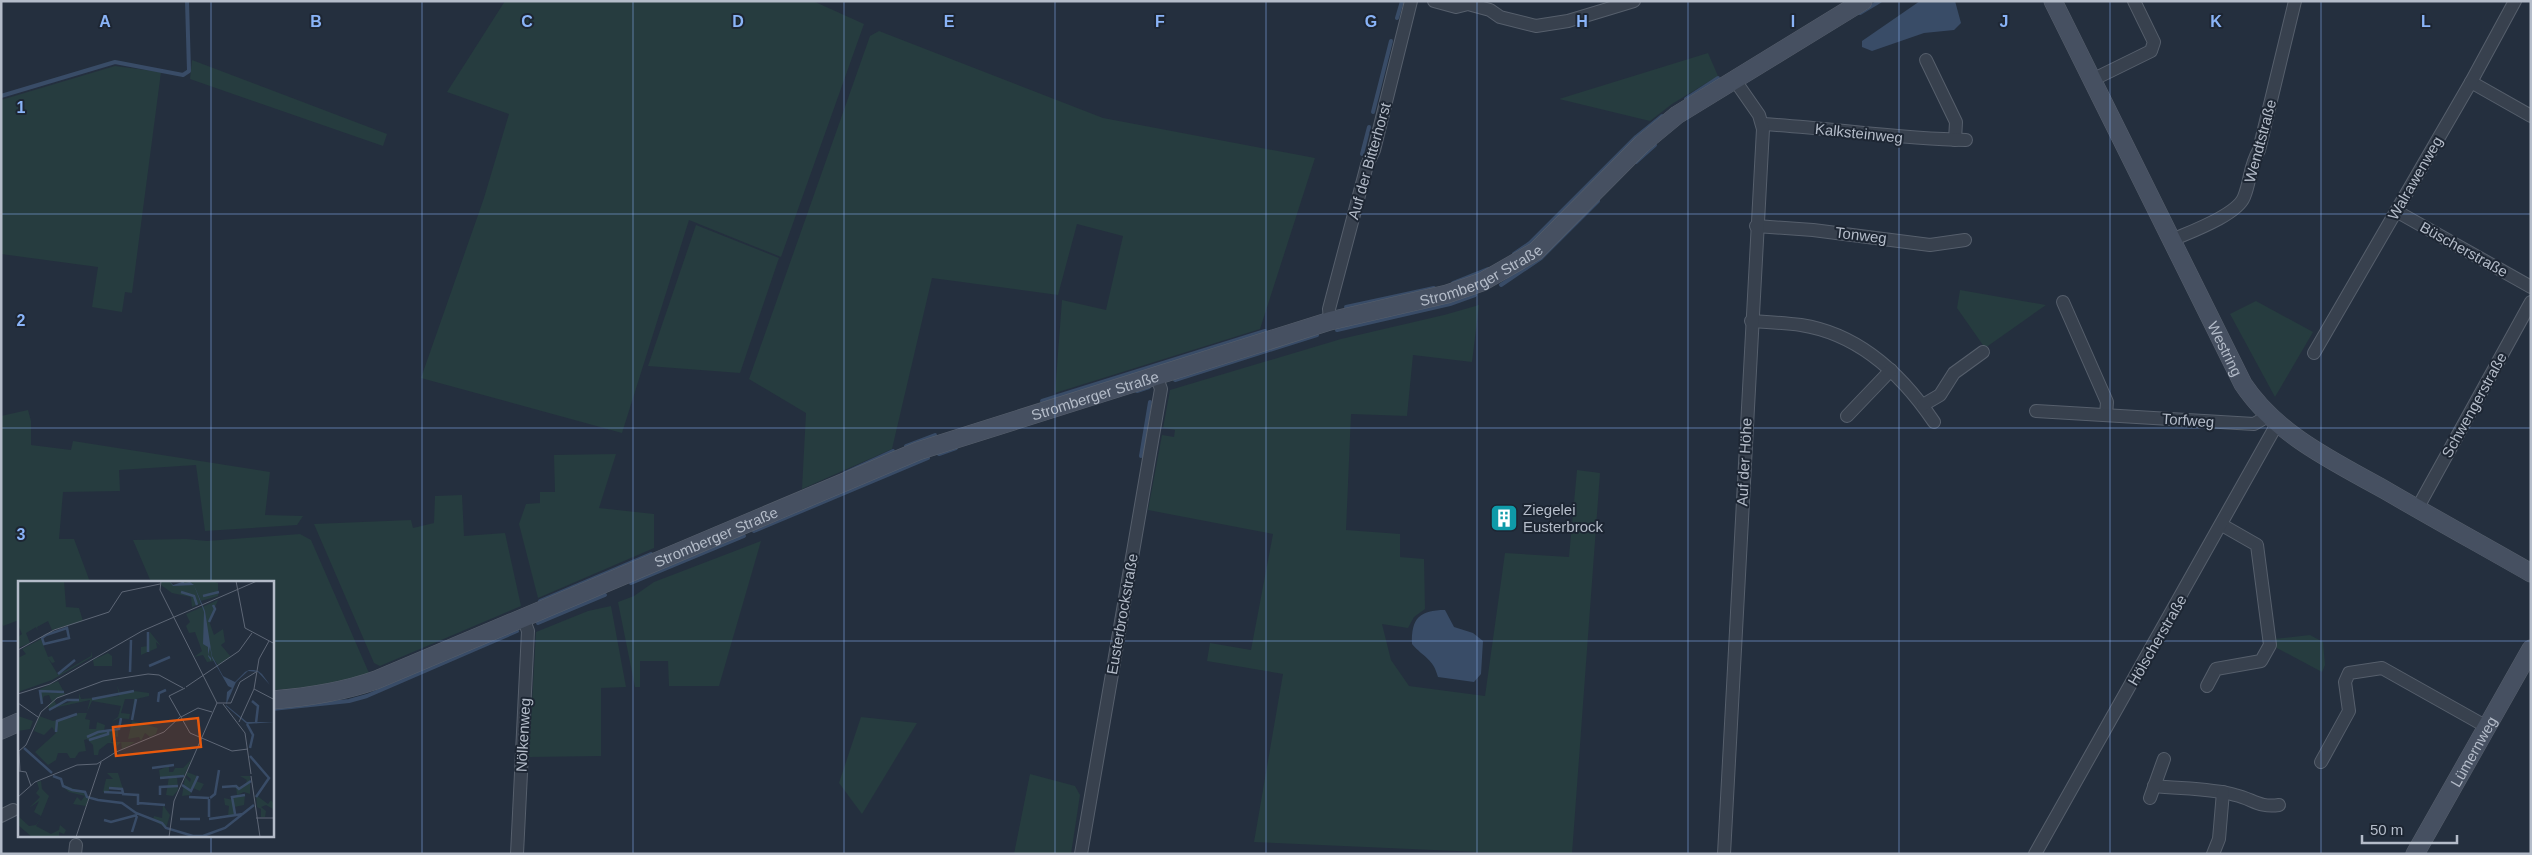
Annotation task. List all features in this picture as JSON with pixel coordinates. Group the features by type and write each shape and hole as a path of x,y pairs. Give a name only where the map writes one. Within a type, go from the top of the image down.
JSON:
{"main road":[{"name":"Stromberger Straße","path":"274,700 312,697 349,689 376,680 904,457 1330,321 1447,294 1482,282 1536,251 1642,144 1677,115 1863,1"},
{"name":"Westring","path":"2053,1 2243,384 2273,420 2325,456 2531,573"},
{"name":"Lümernweg","path":"2415,854 2531,649"},
{"path":"1,730 18,722"}],"street":[{"name":"Auf der Bitterhorst","path":"1330,321 1329,309 1367,165 1374,150 1411,1"},
{"path":"1434,1 1456,7 1468,4 1490,10 1500,17 1536,26 1560,23 1625,2"},
{"path":"2092,80 2151,51 2154,42 2134,1"},
{"name":"Wendtstraße","path":"2172,240 2234,210 2243,200 2251,162 2259,150 2295,1"},
{"name":"Walrawenweg","path":"2314,353 2471,82 2514,1"},
{"name":"Kalksteinweg","path":"1763,124 1870,135 1961,140 1956,122 1926,60"},
{"path":"1734,79 1763,124"},
{"path":"2471,82 2531,116"},
{"name":"Auf der Höhe","path":"1724,854 1756,226 1763,124"},
{"name":"Büscherstraße","path":"2396,211 2531,286"},
{"name":"Tonweg","path":"1756,226 1813,230 1930,245 1965,240"},
{"path":"2063,302 2108,402 2106,415"},
{"name":"Schwengerstraße","path":"2416,509 2531,302"},
{"path":"1751,320 1802,325 1828,332 1855,344 1891,370 1923,406 1934,422"},
{"path":"1923,406 1940,395 1954,373 1984,352"},
{"path":"1847,416 1891,370"},
{"name":"Eusterbrockstraße","path":"1081,854 1161,389 1156,375"},
{"name":"Torfweg","path":"2036,410 2254,424 2273,420"},
{"name":"Hölscherstraße","path":"2035,854 2222,525 2273,420"},
{"path":"2207,686 2216,669 2260,661 2270,645 2257,546 2222,525"},
{"name":"Nölkenweg","path":"517,854 528,631 523,618"},
{"path":"2321,762 2349,711 2345,682 2349,673 2382,668 2487,727"},
{"path":"2164,759 2152,792 2223,792 2237,795 2265,807 2279,806"},
{"path":"2213,854 2219,839 2223,792"}],"green space":[{"path":"505,1 813,1 864,24 781,257 689,220 622,433 421,378 484,198 509,114 447,92"},
{"path":"879,31 1103,118 1315,158 1260,329 1055,393 1062,300 1106,310 1123,236 1077,224 1058,295 932,278 892,449 802,489 806,413 749,379 870,36"},
{"path":"1708,53 1718,76 1672,104 1650,121 1559,99"},
{"path":"192,60 387,134 383,146 190,79"},
{"path":"115,66 161,72 132,293 125,292 122,312 92,307 98,267 1,254 1,100"},
{"path":"696,225 779,258 740,373 648,366"},
{"path":"1960,290 2046,305 1985,348 1957,308"},
{"path":"2256,301 2313,332 2275,397 2230,314"},
{"path":"1479,305 1472,362 1413,355 1407,416 1351,414 1346,530 1400,534 1400,557 1424,559 1425,609 1414,617 1408,628 1382,624 1391,660 1409,686 1485,696 1505,553 1569,557 1577,470 1600,473 1572,854 1523,854 1254,842 1283,674 1207,661 1210,643 1251,650 1273,534 1148,510 1162,435 1174,437 1175,430 1163,428 1170,390 1341,339"},
{"path":"28,410 31,421 31,445 71,450 73,441 270,472 265,515 303,516 297,525 205,531 196,465 119,470 120,491 63,492 59,539 74,539 90,581 18,581 18,620 3,626 1,621 1,416"},
{"path":"616,454 599,508 654,514 654,548 538,598 519,524 526,504 540,503 540,492 555,492 554,455"},
{"path":"462,495 464,536 505,533 521,606 380,666 374,663 314,524 411,520 413,528 434,523 435,496"},
{"path":"300,534 311,540 369,673 345,680 274,690 274,581 151,581 133,540 186,539 207,541"},
{"path":"761,541 719,686 669,686 668,661 640,661 640,687 635,687 618,602 634,596 654,582"},
{"path":"611,606 626,687 601,688 601,756 529,757 536,632 588,611"},
{"path":"2310,635 2323,642 2325,665 2322,672 2275,647 2274,639"},
{"path":"861,717 917,723 862,814 839,783"},
{"path":"1030,774 1075,786 1080,795 1071,854 1014,854"}],"water":[{"path":"1920,1 1955,1 1961,23 1954,30 1924,33 1872,51 1862,47 1862,41"},
{"path":"1436,610 1445,610 1454,627 1473,633 1483,641 1481,674 1474,682 1438,677 1431,662 1412,644 1413,628 1419,617"}],"waterway":[{"path":"1,96 115,62 183,75 189,71 187,1"},
{"path":"1397,18 1402,1"},
{"path":"1860,13 1880,1"},
{"path":"1373,112 1391,41"},
{"path":"1686,99 1718,78"},
{"path":"1514,254 1530,243 1636,137 1662,116"},
{"path":"1362,154 1369,127"},
{"path":"1636,162 1655,145"},
{"path":"1501,285 1541,258 1598,201"},
{"path":"1453,283 1488,269"},
{"path":"1346,307 1434,288"},
{"path":"1337,330 1450,304 1475,295"},
{"path":"1042,401 1265,331"},
{"path":"1175,380 1317,335"},
{"path":"1137,391 1149,387"},
{"path":"1141,456 1150,402"},
{"path":"906,446 935,435"},
{"path":"939,454 956,448"},
{"path":"845,473 893,451"},
{"path":"754,531 928,458"},
{"path":"631,583 744,536"},
{"path":"540,601 651,554"},
{"path":"538,623 605,595"},
{"path":"274,709 349,701 367,696 517,631"}],"place":[{"name":"Ziegelei Eusterbrock","path":"1504,518"}]}
